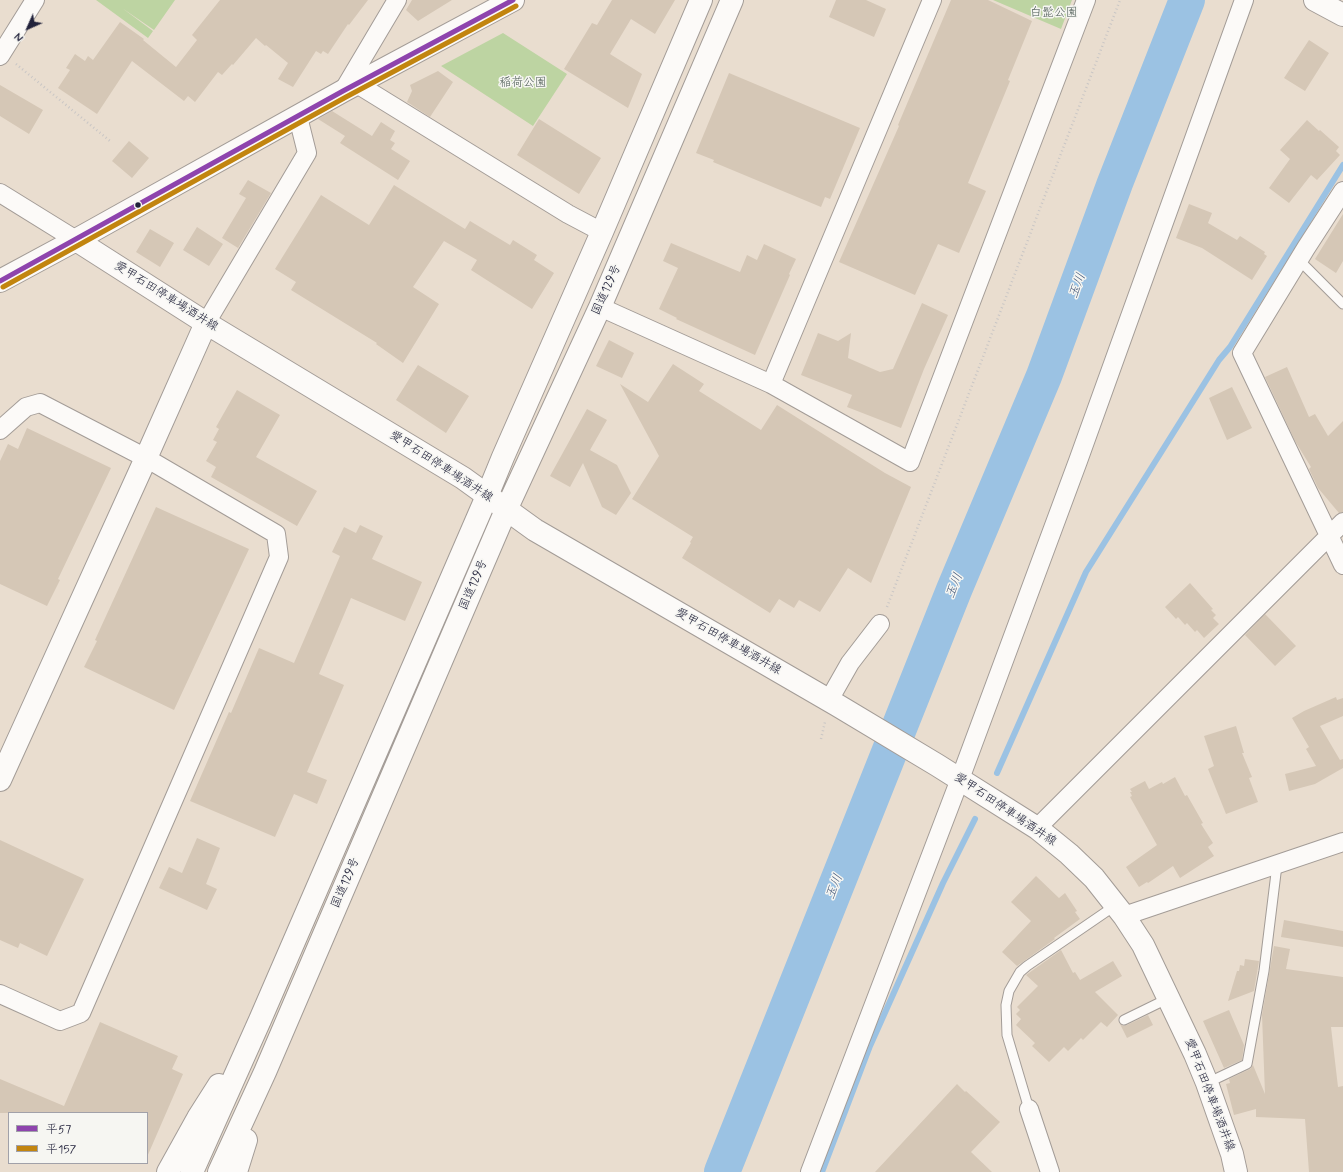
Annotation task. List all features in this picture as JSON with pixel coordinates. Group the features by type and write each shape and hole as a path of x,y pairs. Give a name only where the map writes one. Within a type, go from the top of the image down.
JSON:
{"main road":[{"path":"0,281 513,0"},
{"name":"国道129号","path":"219,1172 265,1072 506,510 600,307 732,0"},
{"path":"1315,0 1343,15"},
{"name":"国道129号","path":"192,1172 260,1020 487,496 502,456 602,232 699,2"},
{"name":"愛甲石田停車場酒井線","path":"76,240 206,323 451,471 535,530 831,712 937,765 960,779 1037,828 1070,854 1094,878 1120,910 1143,945 1195,1054 1207,1083 1232,1154 1236,1172"},
{"path":"0,780 206,323"},
{"path":"168,1172 198,1118 260,1020"},
{"path":"236,1172 265,1072"}],"street":[{"path":"1,53 35,0"},
{"path":"771,384 932,0"},
{"path":"600,307 771,384 910,462 1086,0"},
{"path":"810,1172 960,779 1081,454 1244,0"},
{"path":"393,1 350,88 568,214 602,232"},
{"path":"206,323 307,153 298,117"},
{"path":"1343,191 1242,353 1343,565"},
{"path":"0,193 76,240"},
{"path":"0,430 26,407 40,403 146,458 276,534 279,557 81,1013 60,1020 0,994"},
{"path":"1037,828 1343,522"},
{"path":"831,712 850,663 880,624"},
{"path":"1120,910 1277,865 1343,842"},
{"path":"1029,1109 1050,1172"}],"lane":[{"path":"1299,260 1343,304"},
{"path":"1207,1083 1247,1064 1264,971 1277,865"},
{"path":"1029,1109 1007,1036 1006,1005 1009,991 1020,972 1027,966 1120,910"},
{"path":"1124,1020 1168,998"}],"path":[{"path":"880,624 1120,0"},
{"path":"1,53 110,141"}],"green space":[{"path":"96,0 175,0 154,30 122,8 153,31 148,38"},
{"name":"白髭公園","path":"993,0 1072,0 1061,29"},
{"name":"稲荷公園","path":"503,33 567,74 533,126 441,66"}],"building":[{"path":"220,0 368,0 349,25 348,24 328,54 323,51 321,54 316,51 293,87 278,79 288,63 256,38 233,65 232,64 222,75 218,72 195,102 188,96 184,101 132,61 97,114 58,88 70,70 66,68 75,54 85,61 88,56 93,60 120,22 144,39 143,40 176,67 197,40 192,35"},
{"path":"412,0 452,0 418,21 406,10"},
{"path":"612,0 675,0 655,34 631,19 610,54 642,74 628,108 564,69 592,23 597,25"},
{"path":"836,0 866,0 886,9 874,37 829,17"},
{"path":"951,0 988,0 1032,21 1008,80 1010,81 968,183 986,191 959,253 938,244 915,295 839,262 899,126 898,125"},
{"path":"1309,40 1329,53 1305,91 1284,78"},
{"path":"438,71 453,82 430,117 407,102 412,91 410,85"},
{"path":"729,73 860,128 830,199 825,197 821,207 713,162 714,160 696,153"},
{"path":"0,85 43,110 29,134 0,116"},
{"path":"332,111 372,136 381,122 395,131 390,140 395,143 391,149 410,161 398,180 340,143 345,136 318,119"},
{"path":"539,119 601,158 579,194 517,155"},
{"path":"1307,120 1339,147 1336,151 1340,155 1317,180 1311,175 1289,203 1269,188 1290,159 1280,150"},
{"path":"129,141 149,158 132,178 112,161"},
{"path":"248,180 271,193 238,248 222,238 246,198 239,194"},
{"path":"394,185 465,229 470,221 510,245 513,240 537,255 534,260 554,273 532,309 471,270 477,260 444,241 413,287 439,304 403,363 376,344 377,343 291,290 296,282 275,269 321,195 369,225"},
{"path":"1189,204 1212,213 1208,223 1237,240 1240,236 1265,252 1264,254 1267,256 1252,280 1202,248 1176,238"},
{"path":"1343,214 1343,261 1336,273 1315,259"},
{"path":"197,227 223,244 209,266 183,250"},
{"path":"150,229 174,243 160,267 136,252"},
{"path":"671,243 740,272 747,255 757,260 764,244 796,259 755,355 676,319 677,318 659,309 678,268 663,261"},
{"path":"922,303 948,315 924,369 901,428 847,407 852,395 801,375 818,333 838,341 851,333 848,358 880,372 893,369"},
{"path":"609,340 634,353 622,378 596,366"},
{"path":"673,364 704,384 699,391 761,430 777,405 885,473 911,487 871,583 848,568 820,612 799,600 794,608 779,599 770,613 682,558 693,537 632,499 659,456 620,384 648,402"},
{"path":"418,365 469,396 446,433 396,400"},
{"path":"1287,367 1309,417 1315,414 1328,436 1343,421 1343,512 1339,513 1318,488 1309,469 1311,467 1295,441 1265,377"},
{"path":"1232,387 1252,428 1227,440 1209,398"},
{"path":"237,390 280,415 256,457 317,491 297,526 211,477 216,467 206,461 217,442 213,440 219,429 216,427"},
{"path":"587,409 607,420 590,450 617,465 631,493 616,515 602,507 583,463 570,487 550,476"},
{"path":"27,428 111,468 58,579 60,580 47,606 0,584 0,461 8,444 18,449"},
{"path":"156,507 249,549 174,710 84,667"},
{"path":"360,525 383,536 372,559 422,582 405,621 351,598 319,674 344,685 307,772 327,780 317,804 294,794 275,837 190,801 259,648 294,663 340,556 332,552 344,527 356,533"},
{"path":"1190,583 1213,609 1211,610 1216,615 1213,618 1219,624 1204,638 1197,630 1195,632 1187,623 1185,625 1178,617 1176,619 1165,607"},
{"path":"1265,614 1296,646 1275,666 1245,635"},
{"path":"1336,697 1337,700 1343,698 1343,716 1320,726 1340,760 1343,759 1343,768 1315,784 1289,791 1285,774 1316,766 1306,749 1309,747 1292,718"},
{"path":"1236,726 1244,753 1242,753 1252,777 1249,778 1258,802 1226,814 1208,769 1214,766 1204,736"},
{"path":"1175,777 1185,796 1187,795 1203,823 1201,824 1213,843 1208,847 1214,856 1180,878 1173,866 1148,883 1147,882 1139,887 1126,867 1157,845 1130,797 1132,796 1130,792 1132,792 1130,789 1145,781 1149,789 1162,782 1163,784"},
{"path":"197,838 220,848 206,884 217,889 207,910 159,888 169,867 182,873"},
{"path":"0,840 84,879 47,956 20,943 18,948 0,940"},
{"path":"1036,876 1059,898 1065,893 1077,911 1075,912 1080,919 1017,966 1002,952 1031,921 1011,902"},
{"path":"1284,920 1343,931 1343,947 1281,937"},
{"path":"1274,946 1290,949 1286,969 1343,977 1343,1027 1331,1027 1338,1087 1343,1086 1343,1172 1309,1172 1305,1119 1256,1117 1256,1109 1234,1115 1226,1084 1230,1083 1229,1079 1250,1069 1253,1065 1265,1094 1262,1015"},
{"path":"1061,950 1073,973 1075,972 1080,980 1113,961 1122,976 1095,992 1118,1015 1107,1027 1101,1022 1083,1040 1081,1038 1068,1051 1064,1047 1049,1062 1032,1046 1035,1043 1016,1025 1021,1019 1016,1014 1020,1010 1017,1007 1038,986 1026,975"},
{"path":"1245,959 1259,961 1254,991 1228,1001 1237,971 1239,971 1240,965 1244,966"},
{"path":"1229,1010 1244,1045 1242,1060 1224,1068 1203,1021"},
{"path":"1148,1015 1153,1025 1127,1038 1120,1024 1123,1026 1127,1025"},
{"path":"100,1022 178,1056 172,1069 183,1074 148,1155 148,1112 0,1113 0,1079 64,1106"},
{"path":"957,1084 1000,1122 971,1152 992,1172 875,1172"}],"waterway":[{"name":"玉川","path":"722,1172 954,590 1044,376 1115,183 1187,0"},
{"path":"997,773 1086,572 1219,360 1230,347 1343,165"},
{"path":"822,1172 870,1046 943,883 975,819"}],"transit line":[{"name":"平57","path":"0,281 343,91 513,0"},
{"name":"平157","path":"3,287 346,97 516,6"}]}
